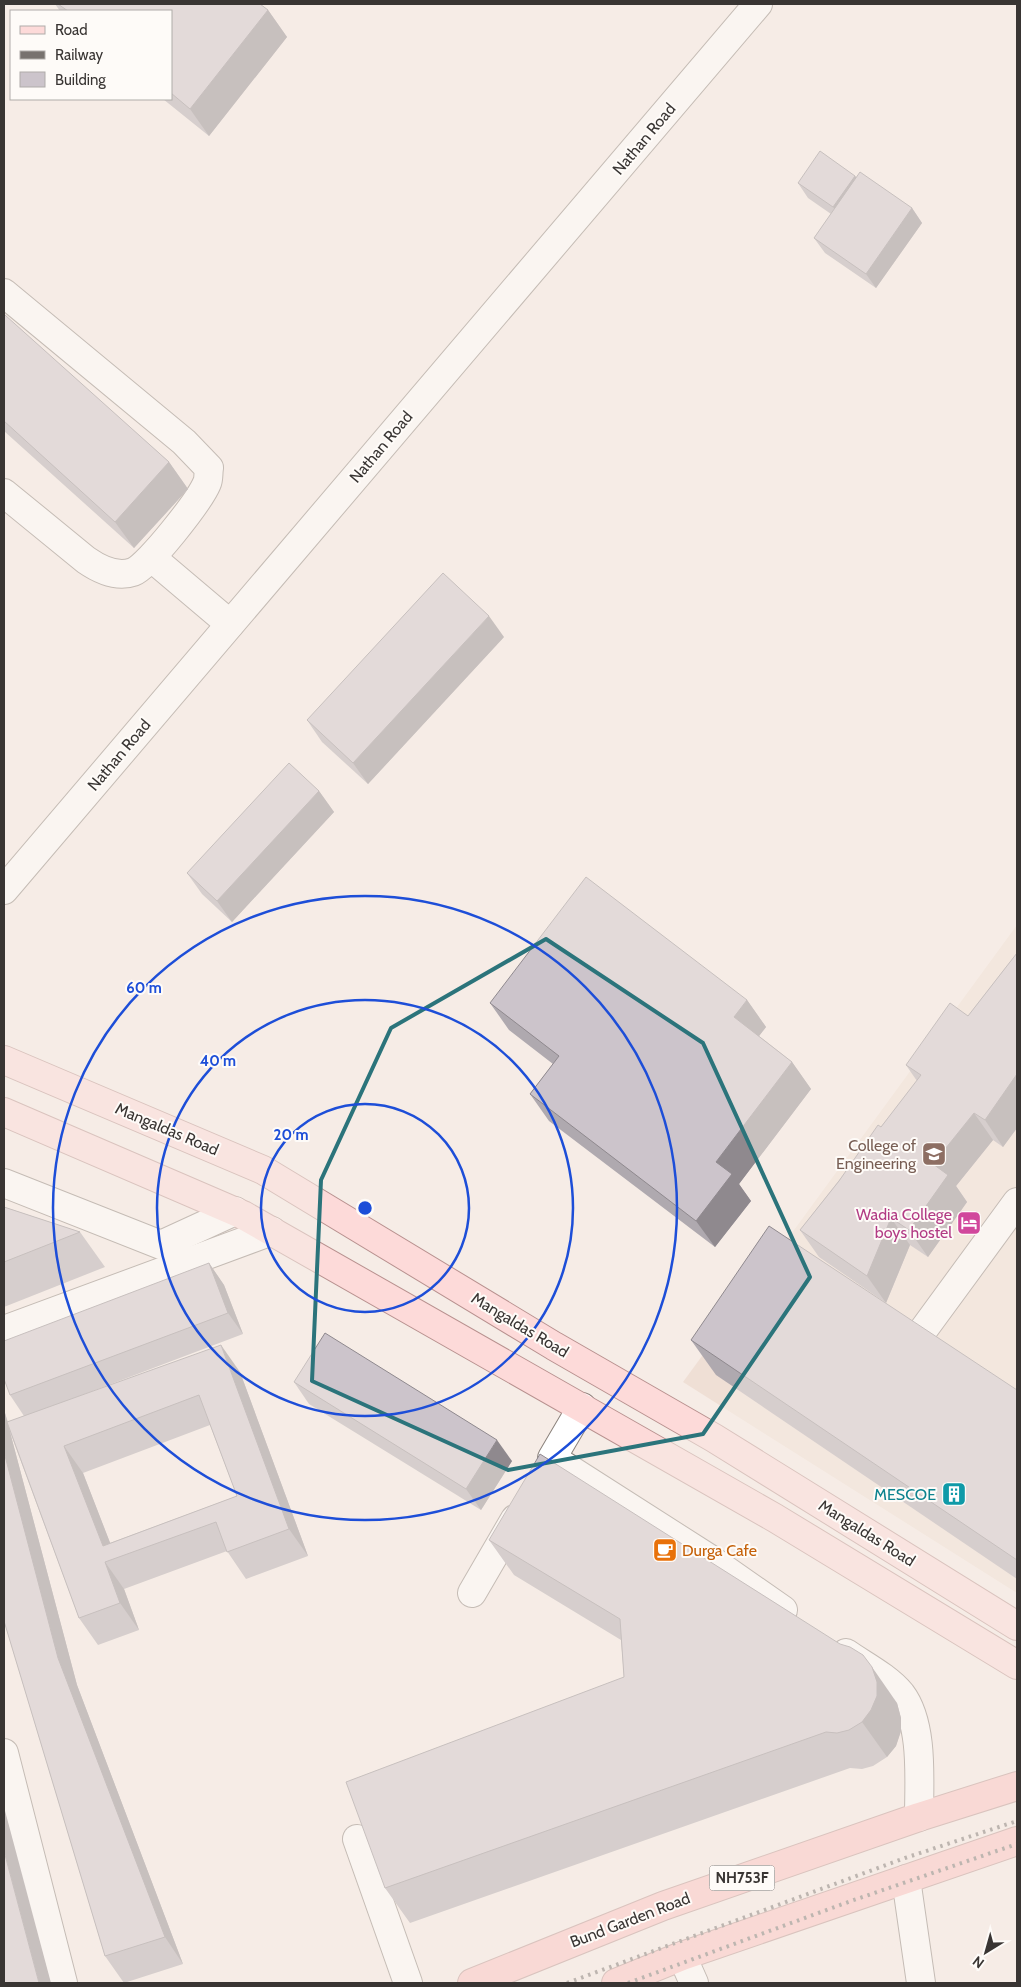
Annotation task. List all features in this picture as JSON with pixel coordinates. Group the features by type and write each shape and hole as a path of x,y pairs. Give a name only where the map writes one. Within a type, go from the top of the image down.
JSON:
{"highway":[{"name":"Bund Garden Road","path":"472,1983 663,1906 1017,1786"},
{"path":"616,1983 682,1956 1017,1841"}],"main road":[{"name":"Mangaldas Road","path":"4,1060 263,1170 554,1346 722,1443 1017,1626"},
{"path":"4,1112 235,1211 272,1231 775,1518 1017,1666"}],"street":[{"name":"Nathan Road","path":"4,890 758,4"},
{"path":"4,293 184,442 209,468 207,482 179,524 152,558 133,572 115,574 100,569 86,560 4,493"},
{"path":"152,558 230,624"},
{"path":"4,1183 162,1245 235,1211"},
{"path":"924,1328 1012,1219"},
{"path":"4,1330 272,1231"},
{"path":"582,1407 547,1466 710,1559 800,1621"},
{"path":"472,1593 527,1500"},
{"path":"824,1638 882,1677 900,1694 912,1713 917,1745 919,1818"},
{"path":"4,1753 62,1983"},
{"path":"357,1839 408,1983"},
{"path":"906,1879 921,1983"},
{"path":"682,1956 694,1983"}],"highlighted area":[{"path":"546,939 703,1043 810,1277 703,1434 508,1470 312,1381 321,1180 391,1028"}],"shaded area":[{"name":"College of Engineering","path":"1017,925 1017,1593 683,1382"}],"building":[{"path":"58,4 260,4 268,10 190,109 172,94 172,10 67,10"},
{"path":"820,151 855,176 833,207 798,183"},
{"path":"860,172 912,208 866,274 814,238"},
{"path":"5,315 169,462 115,522 4,421"},
{"path":"443,573 489,616 353,763 307,720"},
{"path":"289,763 319,791 217,901 187,873"},
{"path":"586,877 747,1000 734,1017 792,1062 716,1162 732,1174 696,1221 530,1094 559,1056 490,1003"},
{"path":"1017,953 1017,1074 985,1120 974,1113 933,1164 948,1175 909,1230 891,1218 867,1276 800,1230 839,1181 878,1125 881,1127 921,1075 906,1065 950,1003 968,1016"},
{"path":"4,1207 80,1232 4,1262"},
{"name":"MESCOE","path":"769,1226 1017,1390 1017,1560 691,1340"},
{"path":"209,1263 228,1313 10,1395 4,1379 4,1341"},
{"path":"325,1333 497,1440 466,1489 294,1382"},
{"path":"221,1345 289,1529 227,1552 216,1522 105,1562 120,1603 79,1618 7,1422","holes":["199,1395 237,1496 103,1546 64,1446"]},
{"path":"4,1452 58,1658 165,1937 105,1956 4,1621"},
{"path":"540,1454 840,1644 850,1647 863,1655 872,1667 877,1682 877,1696 871,1710 862,1722 849,1730 837,1733 826,1732 385,1888 346,1782 624,1677 620,1619 489,1540"},
{"path":"4,1851 39,1983 4,1983"}],"railway":[{"path":"567,1983 905,1858 1017,1821"},
{"path":"628,1983 851,1901 1017,1844"}],"place":[{"name":"College of Engineering","path":"934,1154"},
{"name":"Wadia College boys hostel","path":"969,1223"},
{"name":"MESCOE","path":"954,1494"},
{"name":"Durga Cafe","path":"665,1550"}]}
